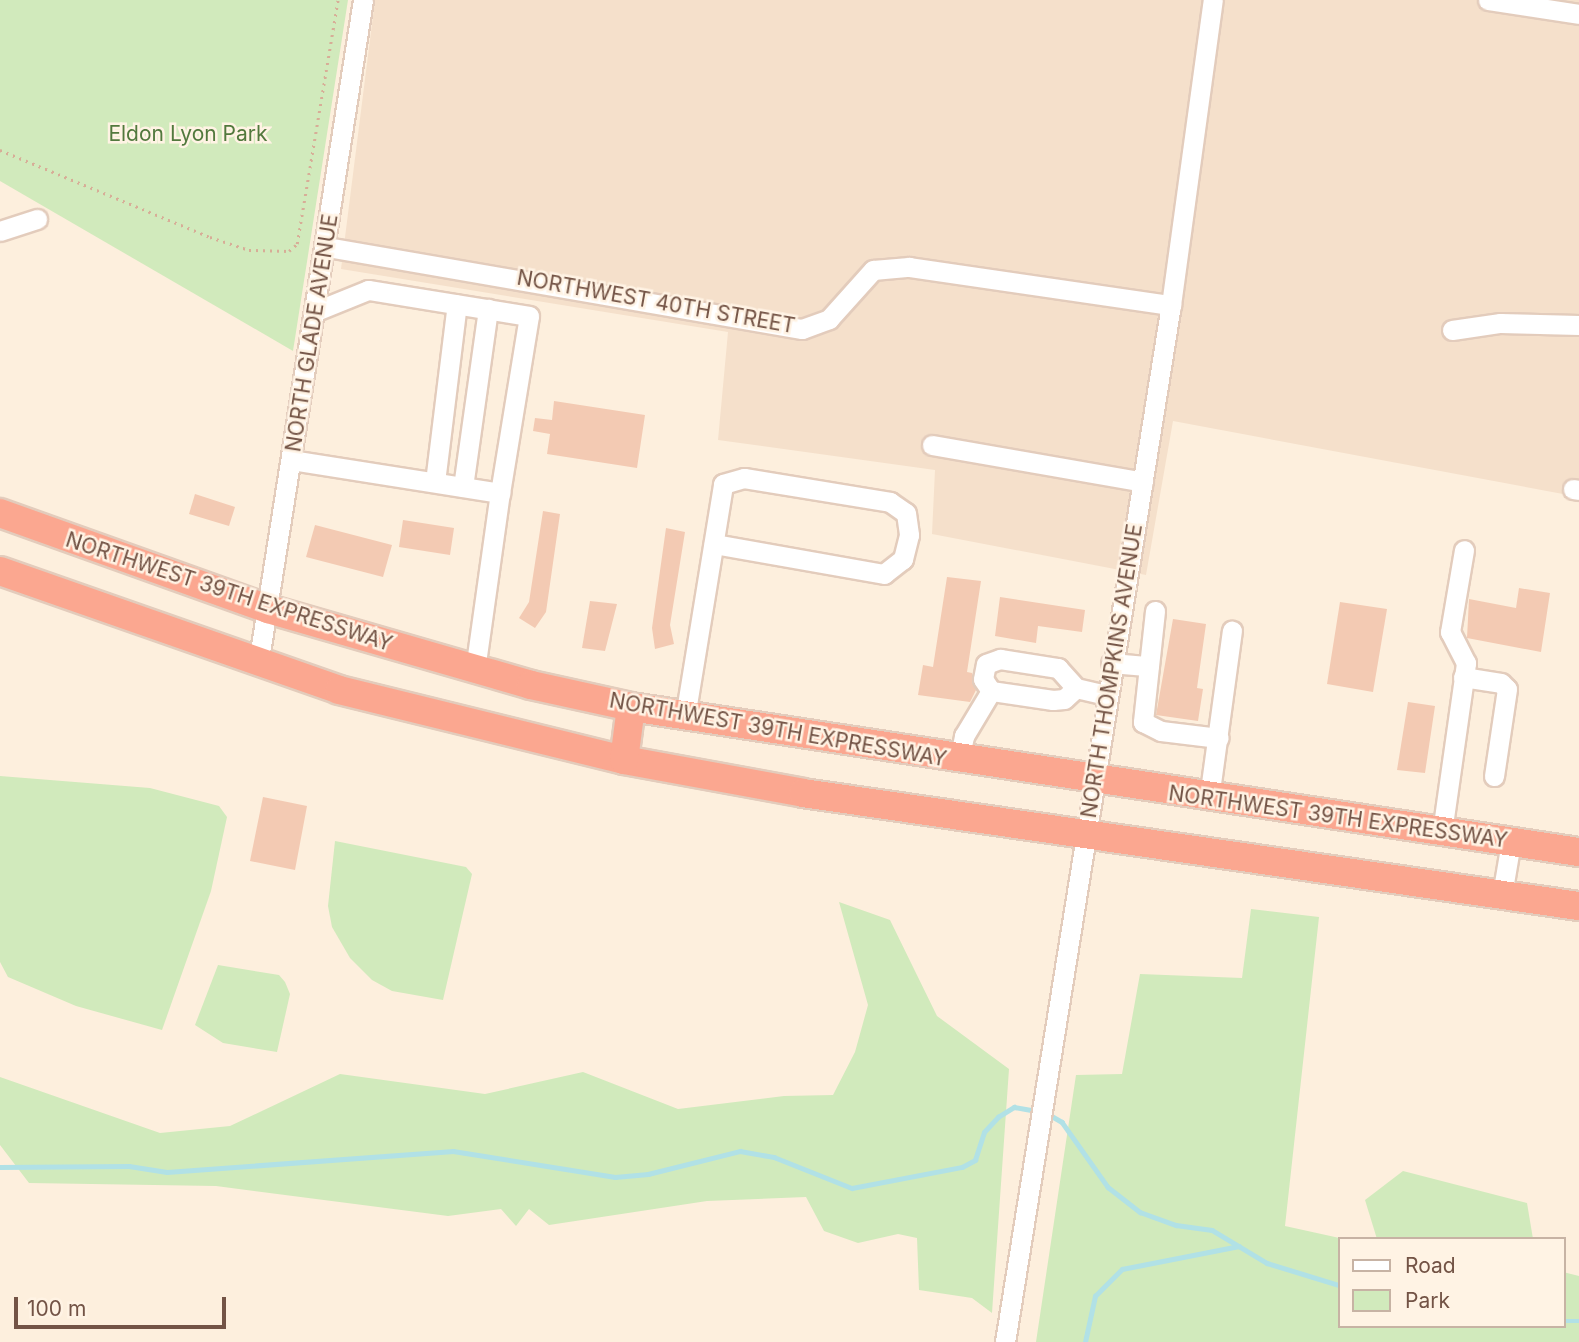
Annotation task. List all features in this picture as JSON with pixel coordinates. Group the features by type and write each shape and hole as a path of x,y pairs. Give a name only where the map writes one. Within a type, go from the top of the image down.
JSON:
{"highway":[{"name":"NORTHWEST 39TH EXPRESSWAY","path":"0,513 268,609 475,670 631,707 1095,781 1579,852"},
{"path":"0,571 258,665 443,718 624,760 803,793 1579,906"},
{"path":"624,760 631,707"}],"street":[{"name":"NORTH GLADE AVENUE","path":"258,665 327,247 363,0"},
{"name":"NORTH THOMPKINS AVENUE","path":"1005,1342 1095,781 1111,663 1171,305 1213,0"},
{"path":"1488,0 1579,14"},
{"path":"0,231 37,219"},
{"name":"NORTHWEST 40TH STREET","path":"327,247 802,328 829,319 873,270 909,267 1171,305"},
{"path":"316,311 368,290 530,316 500,493 475,670"},
{"path":"435,482 457,304"},
{"path":"463,487 488,309"},
{"path":"1452,330 1500,323 1579,325"},
{"path":"932,445 1143,482"},
{"path":"292,460 500,493"},
{"path":"685,717 723,484 735,479 890,502 906,513 909,536 903,559 884,575 714,544"},
{"path":"1443,832 1466,658 1450,632 1464,550"},
{"path":"1155,611 1143,722 1161,732 1219,738"},
{"path":"1209,798 1232,631"},
{"path":"1076,688 1065,699 1053,700 991,691 983,679 992,659 1058,668 1076,688 1107,695"},
{"path":"1111,663 1149,666"},
{"path":"1464,677 1501,683 1507,689 1494,776"},
{"path":"959,760 964,736 991,691"},
{"path":"1502,895 1511,842"}],"path":[{"path":"0,150 223,241 249,250 289,251 298,244 338,0"}],"shaded area":[{"path":"375,0 1579,0 1579,497 1173,421 1146,575 932,534 935,470 718,440 728,332 341,269"}],"green space":[{"name":"Eldon Lyon Park","path":"0,0 348,0 293,351 0,181"},
{"path":"0,776 150,788 219,806 227,817 211,891 162,1030 76,1006 8,977 0,962"},
{"path":"335,841 466,867 472,874 443,1000 392,991 372,980 350,958 332,927 328,906"},
{"path":"839,902 890,920 937,1016 1009,1069 992,1313 972,1298 919,1290 917,1238 898,1234 858,1243 824,1231 806,1197 707,1201 549,1225 529,1209 516,1226 501,1209 448,1216 216,1186 29,1183 0,1145 0,1077 160,1133 230,1126 340,1074 485,1094 583,1072 678,1109 784,1096 833,1095 855,1052 868,1005"},
{"path":"1251,909 1319,917 1285,1226 1338,1238 1338,1328 1565,1328 1565,1272 1579,1276 1579,1342 1036,1342 1076,1075 1122,1074 1140,974 1242,978"},
{"path":"218,965 279,975 285,982 290,994 277,1052 223,1043 195,1025"},
{"path":"1403,1171 1527,1203 1533,1237 1376,1237 1365,1200"}],"building":[{"path":"554,401 645,415 637,468 547,454 550,434 533,431 535,418 552,420"},
{"path":"195,494 235,507 229,526 189,514"},
{"path":"543,511 560,514 546,612 535,628 519,618 529,602"},
{"path":"403,520 454,528 450,555 399,547"},
{"path":"315,525 392,545 383,577 306,557"},
{"path":"666,528 685,532 670,625 674,644 655,649 652,628"},
{"path":"947,577 981,581 967,672 972,673 976,690 970,702 918,695 923,665 933,667"},
{"path":"1519,588 1550,593 1541,652 1467,638 1469,599 1516,608"},
{"path":"1000,597 1085,610 1082,632 1038,626 1036,643 995,636"},
{"path":"590,601 617,604 605,651 582,648"},
{"path":"1340,602 1387,609 1373,692 1327,684"},
{"path":"1173,619 1206,624 1197,688 1203,689 1198,721 1156,715"},
{"path":"1408,702 1435,706 1425,773 1397,770"},
{"path":"263,797 307,806 295,870 250,861"}],"waterway":[{"path":"0,1167 129,1166 167,1172 453,1151 615,1177 648,1174 740,1151 774,1157 852,1188 962,1167 975,1160 984,1132 998,1117 1014,1107 1031,1110"},
{"path":"1050,1115 1062,1122 1108,1187 1140,1212 1176,1225 1212,1230 1267,1263 1338,1285"},
{"path":"1085,1342 1095,1296 1122,1269 1239,1246"},
{"path":"1565,1321 1579,1321"}]}
